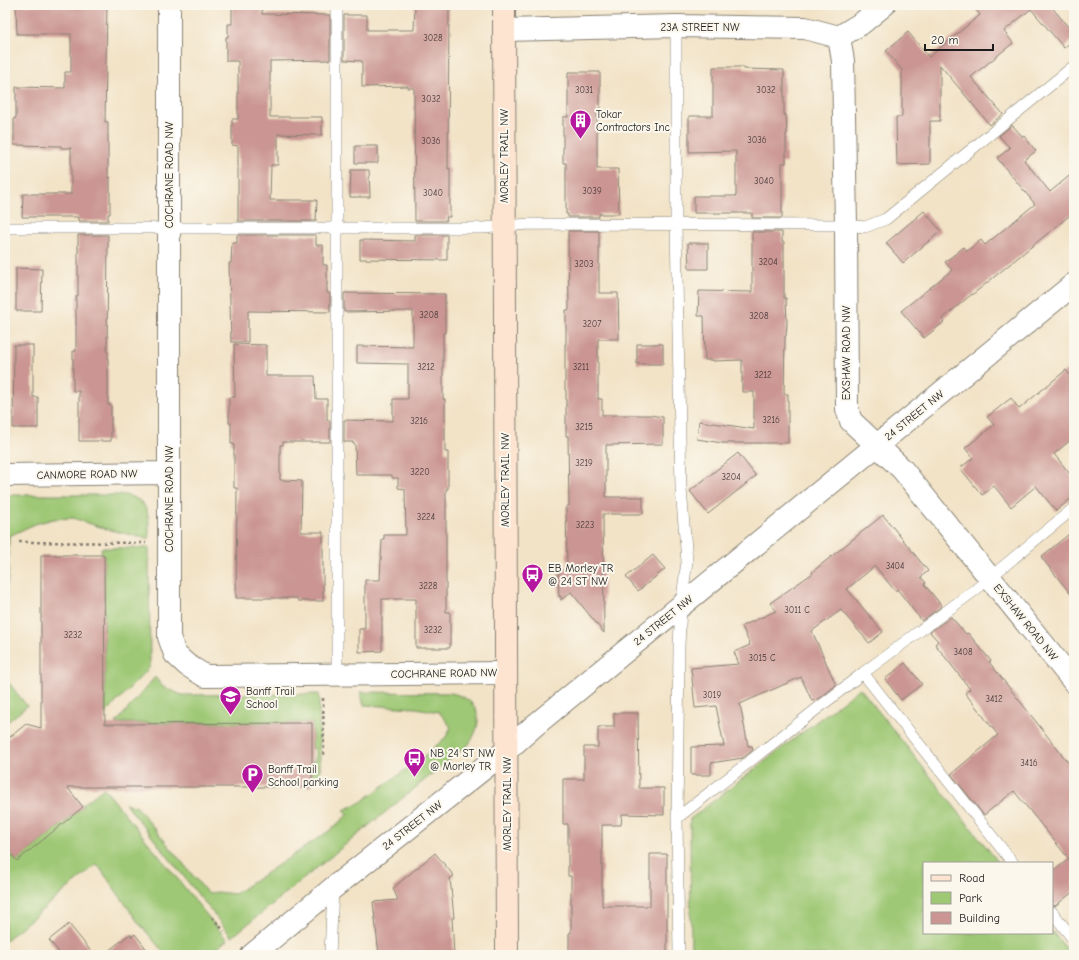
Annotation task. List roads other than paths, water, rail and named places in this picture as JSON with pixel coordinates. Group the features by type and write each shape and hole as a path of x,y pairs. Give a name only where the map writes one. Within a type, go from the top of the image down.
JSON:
{"street":[{"name":"COCHRANE ROAD NW","path":"169,5 170,229 168,637 175,654 187,665 205,676 506,672"},
{"name":"MORLEY TRAIL NW","path":"504,5 507,955"},
{"path":"839,37 862,23 884,5"},
{"name":"23A STREET NW","path":"504,30 676,26 805,28 839,37"},
{"name":"EXSHAW ROAD NW","path":"839,37 843,62 847,408 851,421 902,469 1074,682"},
{"name":"24 STREET NW","path":"252,955 333,888 507,750 534,726 1074,284"},
{"name":"CANMORE ROAD NW","path":"5,475 168,473"}],"lane":[{"path":"337,5 337,674"},
{"path":"676,26 676,224 681,489 687,561 681,606 679,646 677,818 679,955"},
{"path":"5,228 483,228 530,224 676,224 865,227 886,219 1074,66"},
{"path":"677,818 863,673 990,578 1074,508"},
{"path":"863,673 1012,862"},
{"path":"330,955 333,888"},
{"path":"1053,913 1074,940"}],"place":[{"name":"Tokar Contractors Inc","path":"580,140"},
{"name":"EB Morley TR @ 24 ST NW","path":"533,594"},
{"name":"Banff Trail School","path":"231,716"},
{"name":"NB 24 ST NW @ Morley TR","path":"414,778"},
{"name":"Banff Trail School parking","path":"252,794"}]}
